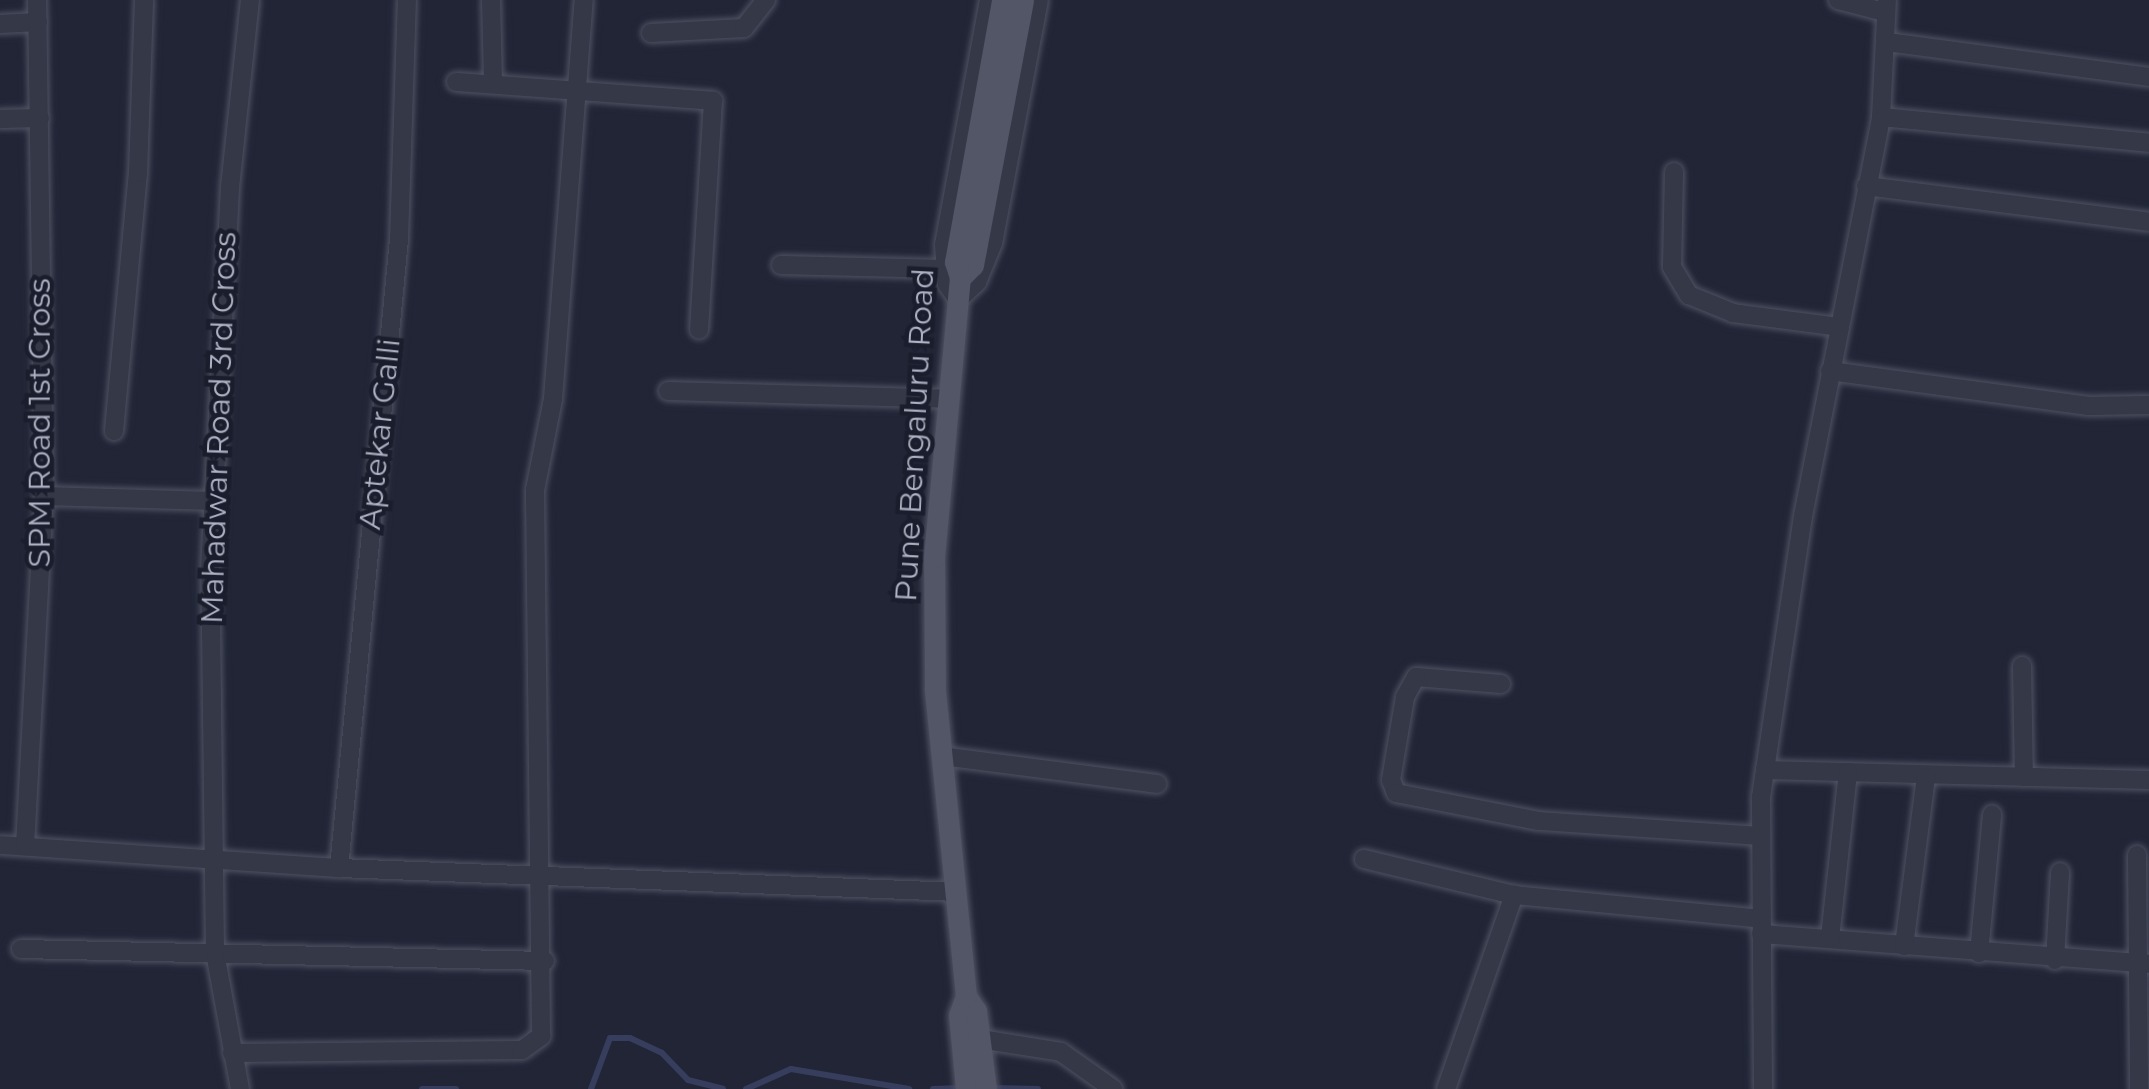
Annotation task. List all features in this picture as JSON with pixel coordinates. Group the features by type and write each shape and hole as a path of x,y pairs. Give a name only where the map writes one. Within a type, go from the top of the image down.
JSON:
{"main road":[{"name":"Pune Bengaluru Road","path":"975,1079 980,1039 966,996 942,755 934,557 955,262 1002,0"},
{"path":"954,282 973,266 1023,0"},
{"path":"966,996 975,1079"}],"street":[{"name":"SPM Road 1st Cross","path":"25,846 44,496 37,0"},
{"path":"114,431 138,172 144,0"},
{"name":"Mahadwar Road 3rd Cross","path":"240,1089 215,952 210,857 213,501 230,187 250,0"},
{"name":"Aptekar Galli","path":"339,868 399,239 406,0"},
{"path":"491,0 493,82"},
{"path":"232,1053 533,1048 542,1036 544,872 535,490 553,399 584,0"},
{"path":"651,33 744,28 766,0"},
{"path":"954,282 989,0"},
{"path":"781,265 977,282 993,243 1039,0"},
{"path":"1763,1089 1758,836 1765,770 1830,371 1881,117 1887,42 1886,6 1838,0"},
{"path":"0,24 38,22"},
{"path":"1887,42 2149,77"},
{"path":"456,82 707,98 717,108 699,330"},
{"path":"1881,117 2149,143"},
{"path":"0,119 40,118"},
{"path":"1674,172 1672,267 1689,295 1733,313 1839,326"},
{"path":"1866,186 2149,222"},
{"path":"1830,371 2089,406 2149,405"},
{"path":"668,391 948,399"},
{"path":"44,496 213,501"},
{"path":"2022,666 2024,777"},
{"path":"1501,684 1416,677 1401,718 1390,780 1396,794 1539,821 1758,836"},
{"path":"942,755 1157,784"},
{"path":"1765,770 2149,780"},
{"path":"1830,938 1848,772"},
{"path":"1904,946 1926,777"},
{"path":"1979,953 1992,815"},
{"path":"0,845 339,868 544,872 957,892"},
{"path":"2137,855 2142,964 2139,1089"},
{"path":"1364,859 1514,896 1830,938 2142,964"},
{"path":"2055,959 2060,872"},
{"path":"1446,1089 1514,896"},
{"path":"21,949 545,961"},
{"path":"980,1039 1061,1052 1113,1089"}],"waterway":[{"path":"591,1089 610,1038 630,1038 662,1053 688,1080 723,1089"},
{"path":"746,1089 791,1069 909,1089"},
{"path":"933,1089 960,1088"},
{"path":"991,1088 1038,1089"},
{"path":"422,1089 456,1089"}]}
